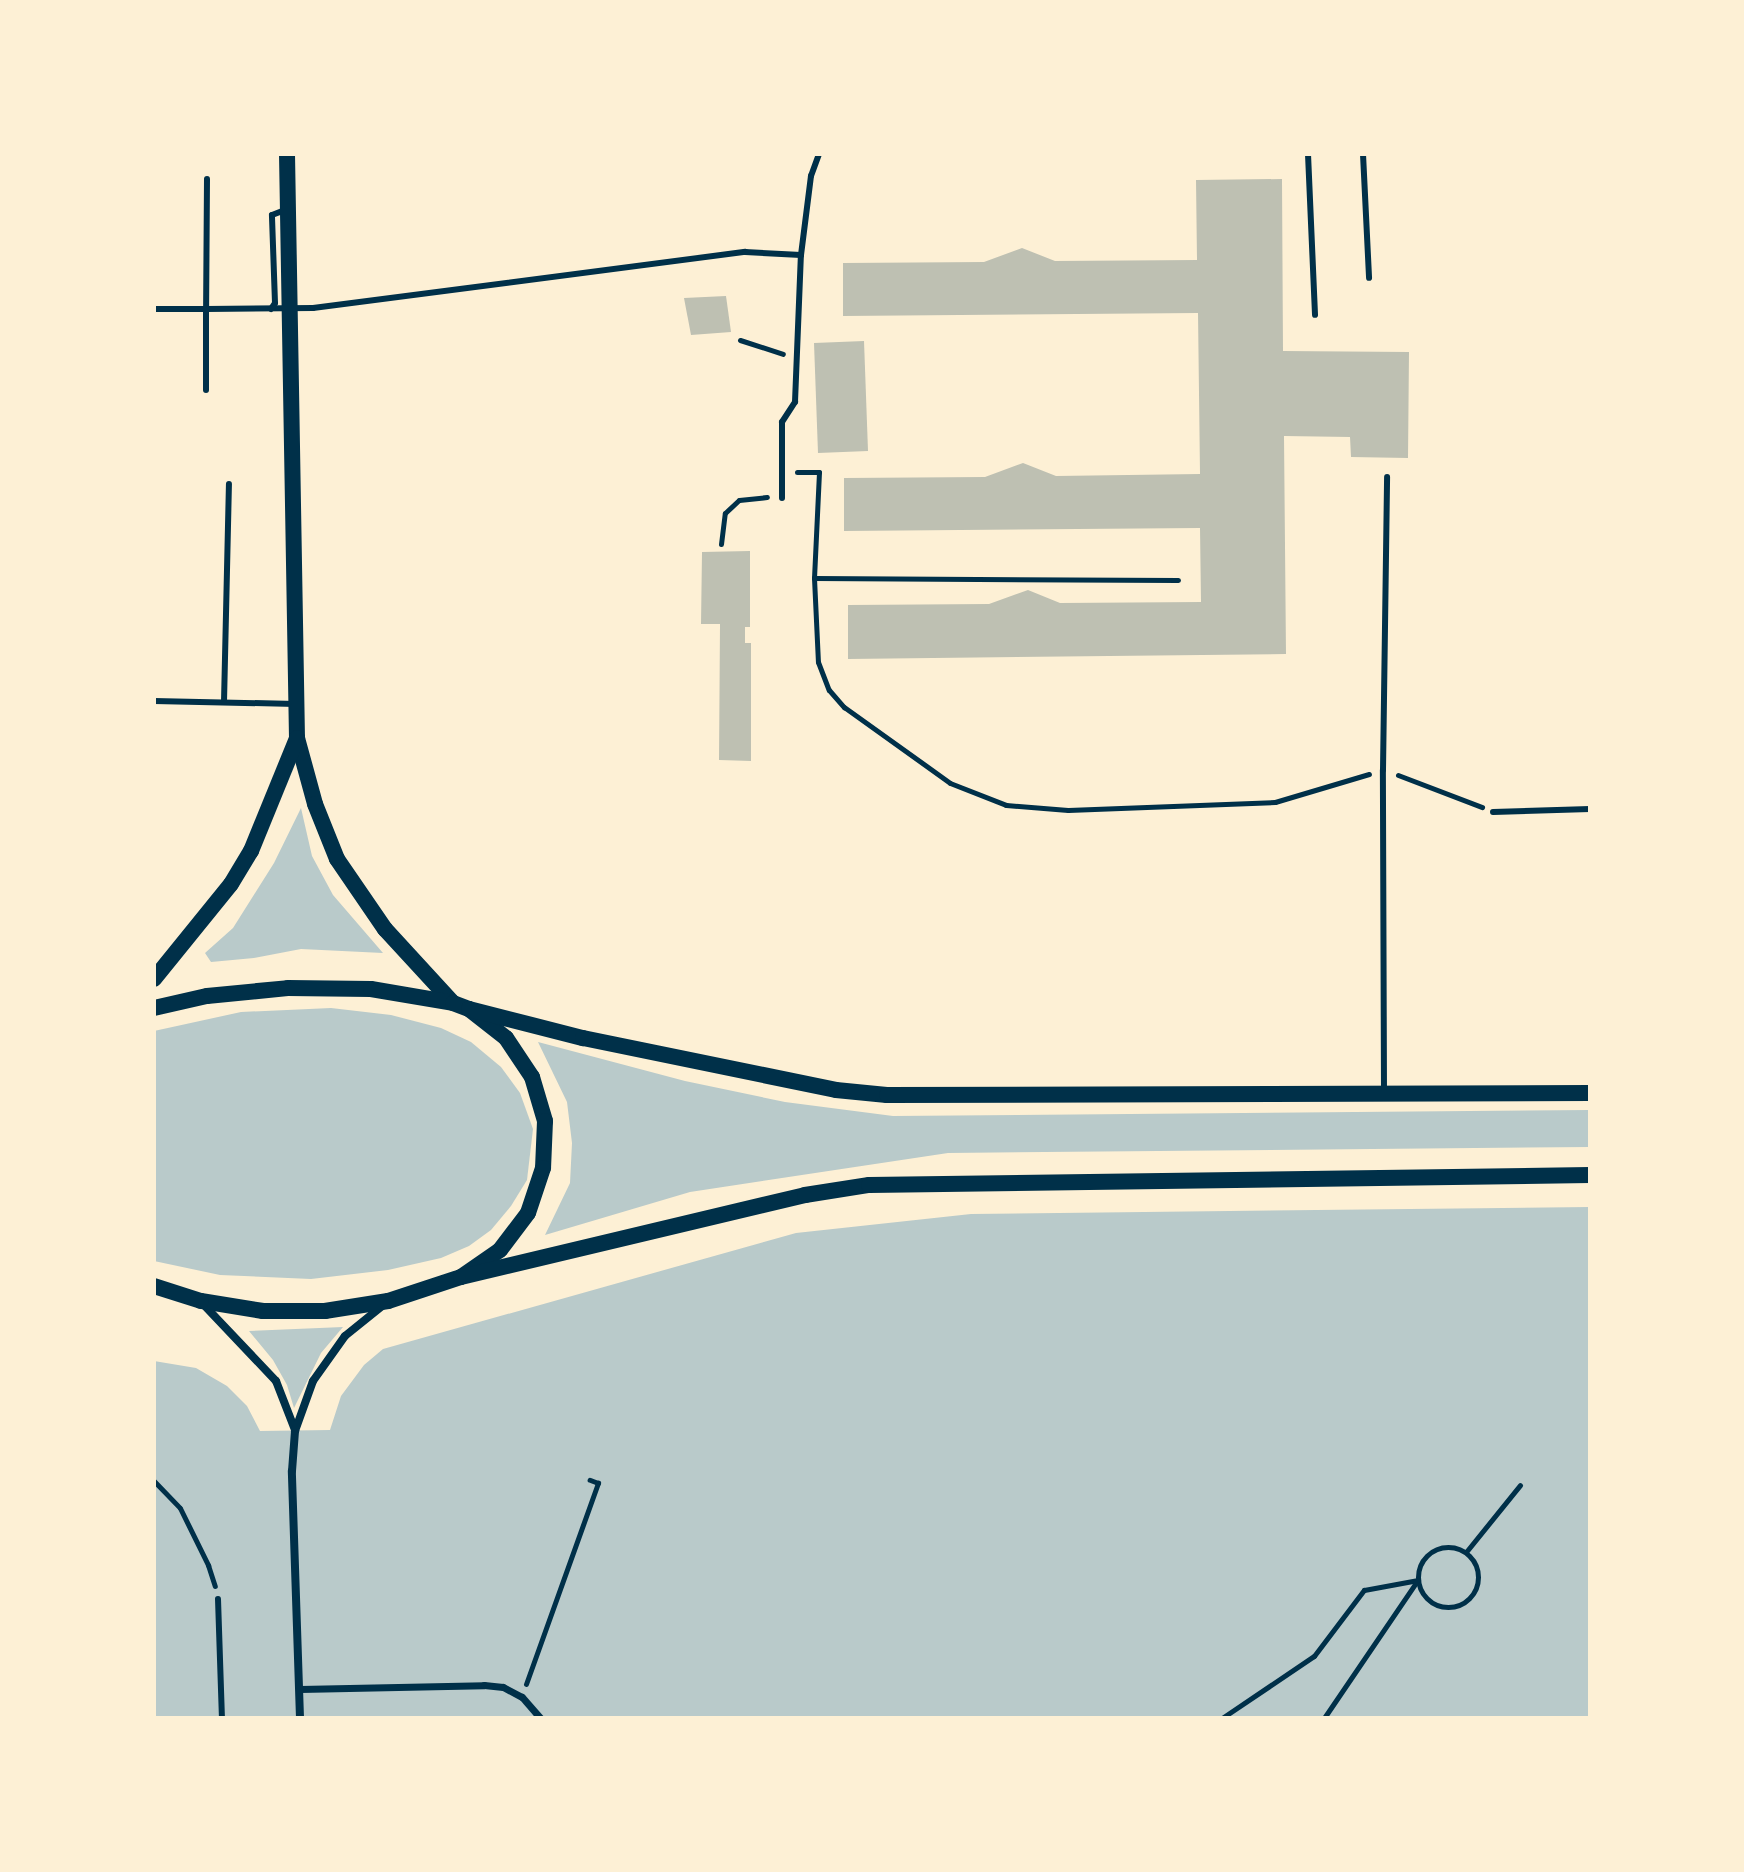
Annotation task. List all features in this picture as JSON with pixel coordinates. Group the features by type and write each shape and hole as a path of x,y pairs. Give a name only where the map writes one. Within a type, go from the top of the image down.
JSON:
{"main road":[{"path":"287,154 297,738 315,804 337,859 385,929 461,1006 506,1038 532,1077 545,1121 543,1168 528,1213 500,1250 461,1277"},
{"path":"154,979 231,884 251,851 297,738"},
{"path":"154,1008 207,996 288,988 371,989 461,1006 598,1041 836,1090 887,1095 1384,1096 1590,1093"},
{"path":"154,1286 201,1301 263,1311 325,1311 388,1301 461,1277 805,1195 869,1185 1590,1175"}],"street":[{"path":"201,1301 276,1381 295,1431"},
{"path":"300,1718 292,1471 295,1431 313,1381 345,1336 388,1301"},
{"path":"300,1689 503,1687 522,1697 540,1718"}],"lane":[{"path":"782,498 782,422 795,402 801,255 811,176 819,154"},
{"path":"1308,154 1315,315"},
{"path":"1363,154 1369,278"},
{"path":"206,390 207,179"},
{"path":"270,310 275,303 272,215 288,209"},
{"path":"154,309 288,309 745,252 801,255"},
{"path":"1384,1096 1383,770 1387,477"},
{"path":"224,702 229,484"},
{"path":"154,701 296,704"},
{"path":"1493,812 1590,809"},
{"path":"218,1599 222,1718"}],"path":[{"path":"740,340 776,353 796,356"},
{"path":"782,471 819,472 814,578 818,662 829,690 844,707 950,783 1006,805 1068,810 1275,802 1383,770 1493,812"},
{"path":"721,544 725,513 739,500 760,496 782,498"},
{"path":"814,578 1178,580"},
{"path":"522,1697 548,1613 598,1483 590,1480"},
{"path":"154,1481 180,1508 208,1565 218,1599"},
{"path":"1466,1552 1520,1485"},
{"path":"1447,1547 1466,1552 1477,1568 1478,1578 1471,1597 1454,1607 1434,1604 1420,1590 1418,1570 1429,1554 1447,1547"},
{"path":"1222,1718 1314,1656 1364,1590 1418,1580"},
{"path":"1324,1718 1418,1580"}],"shaded area":[{"path":"301,808 312,856 333,895 383,953 301,949 211,962 205,953 233,928 274,863"},
{"path":"331,1008 391,1015 441,1028 471,1042 501,1067 520,1093 533,1129 527,1180 511,1206 491,1230 469,1246 441,1258 388,1270 311,1279 220,1275 154,1261 154,1031 241,1012"},
{"path":"538,1042 685,1081 785,1102 893,1116 1590,1110 1590,1147 948,1153 690,1192 545,1235 570,1183 572,1143 567,1102"},
{"path":"1590,1207 1590,1718 154,1718 154,1361 196,1368 227,1386 247,1406 260,1431 330,1430 341,1396 364,1365 383,1349 796,1233 971,1214"},
{"path":"343,1327 321,1353 294,1408 287,1385 273,1360 249,1331"}],"building":[{"path":"1282,179 1283,351 1409,352 1408,458 1351,457 1350,437 1284,436 1286,654 848,659 848,605 989,604 1028,590 1060,603 1201,602 1200,528 844,531 844,478 985,477 1023,463 1056,476 1200,474 1198,313 843,316 843,263 984,262 1022,248 1055,261 1197,260 1196,180"},
{"path":"726,296 731,332 691,335 684,298"},
{"path":"864,341 868,451 818,453 814,343"},
{"path":"750,551 750,627 745,627 745,643 751,643 751,761 719,760 720,624 701,624 702,552"}]}
